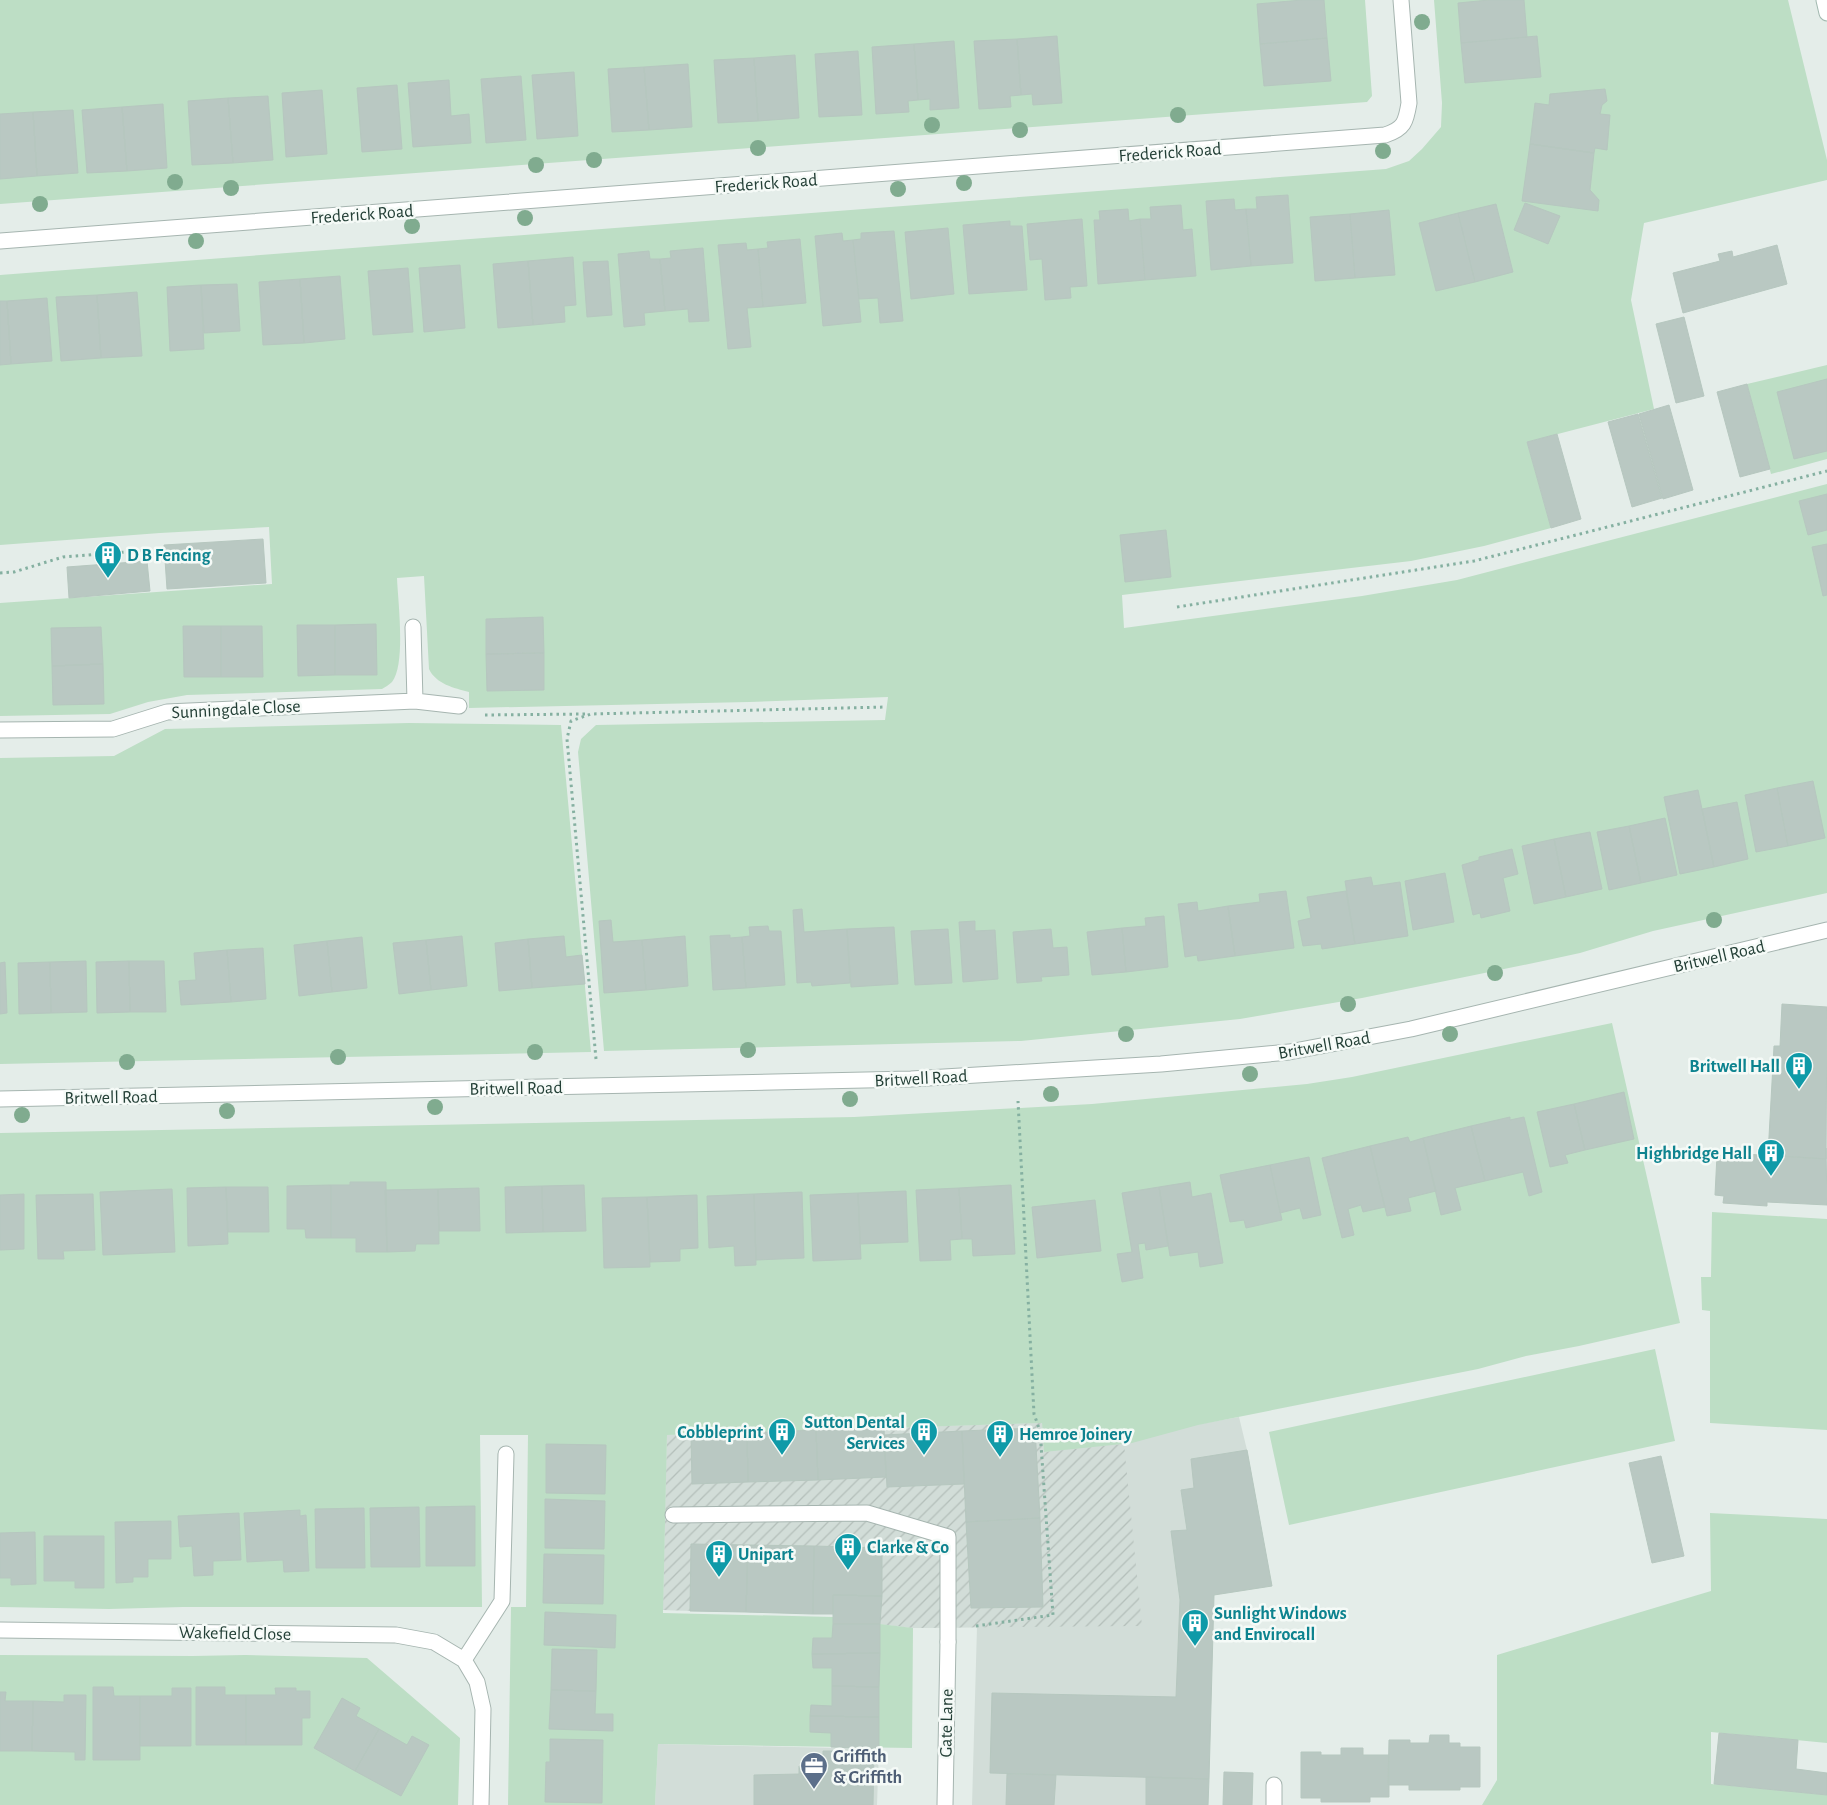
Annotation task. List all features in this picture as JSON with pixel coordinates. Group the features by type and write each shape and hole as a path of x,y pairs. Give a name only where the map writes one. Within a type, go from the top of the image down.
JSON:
{"street":[{"name":"Frederick Road","path":"0,241 1385,136 1395,132 1402,126 1407,116 1409,103 1400,0"},
{"path":"1824,0 1827,13"},
{"path":"414,627 415,701"},
{"name":"Sunningdale Close","path":"0,730 113,729 167,712 415,701 459,706"},
{"name":"Britwell Road","path":"0,1099 911,1079 1161,1064 1289,1052 1411,1029 1827,930"},
{"path":"464,1660 502,1601 506,1454"},
{"name":"Gate Lane","path":"674,1515 867,1513 948,1537 945,1805"},
{"name":"Wakefield Close","path":"0,1630 396,1635 434,1642 464,1660 477,1682 483,1709 481,1805"},
{"path":"1274,1784 1274,1805"}],"path":[{"path":"1177,607 1474,562 1827,471"},
{"path":"0,573 14,572 63,556 150,550"},
{"path":"459,706 474,715 886,707"},
{"path":"591,714 571,721 567,739 599,1086"},
{"path":"947,1636 1053,1615 1040,1431 1034,1414 1016,1073"}],"shaded area":[{"path":"1239,1417 1247,1450 1272,1586 1214,1595 1208,1805 972,1805 977,1627 913,1628 880,1624 833,1614 663,1610 667,1435 1042,1423 1044,1452"},
{"path":"1042,1423 1044,1452 1124,1444 1142,1626 913,1628 880,1624 833,1624 833,1614 663,1610 667,1435"},
{"path":"658,1744 879,1749 877,1805 655,1805"}],"green space":[{"path":"0,0 1365,0 1372,96 1367,102 0,204"},
{"path":"1434,0 1788,0 1827,160 1827,180 1644,223 1631,300 1654,409 1527,442 1551,528 1484,546 1411,561 1122,595 1124,628 1362,596 1457,580 1827,484 1827,893 1653,931 1580,953 1543,961 1362,998 1240,1019 1021,1041 604,1051 578,752 581,739 596,725 885,720 888,697 469,708 469,692 441,682 429,669 424,576 397,578 400,632 399,662 392,682 382,689 187,695 148,702 110,714 0,716 0,603 272,584 269,527 0,545 0,275 1386,169 1409,161 1441,127 1442,103"},
{"path":"1827,365 1827,459 1771,474 1747,384"},
{"path":"409,723 561,725 591,1052 0,1064 0,758 114,756 165,729"},
{"path":"1612,1023 1680,1323 1526,1356 1478,1369 1198,1425 1132,1443 1044,1452 1042,1423 667,1435 663,1613 833,1617 833,1624 880,1624 913,1628 912,1748 658,1744 655,1805 508,1805 511,1607 526,1607 528,1435 480,1435 482,1607 183,1607 109,1609 0,1607 0,1133 854,1117 1092,1104 1307,1084 1352,1077"},
{"path":"1712,1212 1827,1219 1827,1430 1710,1423 1710,1311 1702,1310 1701,1277 1711,1277"},
{"path":"1655,1349 1675,1441 1289,1525 1269,1432"},
{"path":"1710,1513 1827,1519 1827,1743 1711,1732 1711,1784 1827,1795 1827,1805 1482,1805 1497,1780 1497,1655 1711,1591"},
{"path":"0,1655 245,1655 367,1658 460,1738 458,1805 0,1805"}],"building":[{"path":"1324,0 1327,38 1260,44 1257,4"},
{"path":"1489,0 1524,0 1527,37 1461,43 1458,3"},
{"path":"1057,36 1062,103 1033,105 1032,94 1021,95 1017,39"},
{"path":"1537,36 1541,77 1465,83 1461,43"},
{"path":"1327,38 1331,81 1264,86 1260,44"},
{"path":"1017,39 1021,95 1010,96 1011,107 979,109 974,41"},
{"path":"954,41 959,108 930,110 930,99 918,100 914,44"},
{"path":"914,44 918,100 908,101 909,112 876,114 872,47"},
{"path":"858,51 862,115 819,117 815,54"},
{"path":"795,55 799,118 758,121 754,58"},
{"path":"754,58 758,121 718,123 714,60"},
{"path":"688,64 692,127 649,130 644,67"},
{"path":"644,67 649,130 612,132 608,69"},
{"path":"574,72 578,136 537,139 532,75"},
{"path":"521,76 526,140 486,143 481,79"},
{"path":"449,80 451,116 469,114 471,143 413,147 408,83"},
{"path":"397,85 402,149 362,152 357,88"},
{"path":"1605,89 1607,101 1602,105 1600,114 1610,115 1607,150 1595,148 1594,153 1530,144 1535,103 1549,105 1550,94"},
{"path":"322,90 327,154 286,157 282,93"},
{"path":"268,96 273,160 233,163 228,98"},
{"path":"228,98 233,163 192,165 188,101"},
{"path":"163,104 167,168 127,171 122,107"},
{"path":"122,107 127,171 87,173 82,110"},
{"path":"73,110 78,173 37,176 33,112"},
{"path":"33,112 37,176 0,179 0,114"},
{"path":"1530,144 1594,153 1590,190 1599,200 1598,211 1522,201"},
{"path":"1288,195 1293,263 1251,266 1246,209 1257,209 1256,197"},
{"path":"1234,199 1235,210 1246,209 1251,266 1211,270 1206,201"},
{"path":"1525,203 1560,216 1548,244 1514,230"},
{"path":"1496,204 1513,272 1475,282 1458,213"},
{"path":"1181,205 1183,230 1192,229 1196,276 1145,280 1140,219 1151,219 1150,207"},
{"path":"1128,209 1129,221 1140,219 1145,280 1098,284 1094,220 1100,220 1099,211"},
{"path":"1389,210 1395,275 1355,278 1350,214"},
{"path":"1458,213 1475,282 1436,291 1419,223"},
{"path":"1350,214 1355,278 1315,281 1310,217"},
{"path":"1082,219 1087,286 1070,287 1071,298 1045,300 1042,259 1030,260 1027,224"},
{"path":"1010,221 1010,226 1022,226 1027,290 969,294 963,225"},
{"path":"948,228 954,294 911,299 905,232"},
{"path":"894,231 903,321 880,323 878,298 859,299 853,240 861,239 861,233"},
{"path":"842,233 843,241 853,240 861,322 823,326 815,236"},
{"path":"800,239 806,303 763,307 758,249 768,248 767,242"},
{"path":"746,243 747,250 758,249 763,307 747,308 751,347 728,349 718,245"},
{"path":"1777,245 1787,284 1683,313 1673,273 1720,261 1718,254 1732,251 1733,257"},
{"path":"703,248 709,321 689,322 688,309 665,311 660,259 671,258 670,251"},
{"path":"649,251 650,259 660,259 665,311 644,313 645,325 624,327 618,254"},
{"path":"573,257 576,305 564,306 565,322 533,325 528,261"},
{"path":"528,261 533,325 498,328 493,264"},
{"path":"608,261 612,315 587,317 583,262"},
{"path":"460,265 465,328 424,332 419,268"},
{"path":"408,268 413,332 373,335 368,271"},
{"path":"340,276 345,339 304,343 300,279"},
{"path":"300,279 304,343 263,345 259,282"},
{"path":"237,284 240,331 204,333 201,285"},
{"path":"201,285 204,349 170,351 167,287"},
{"path":"137,292 142,356 101,358 97,295"},
{"path":"97,295 101,358 61,361 56,297"},
{"path":"47,298 52,361 11,364 7,301"},
{"path":"0,301 7,301 11,364 0,365"},
{"path":"1684,317 1704,396 1676,403 1656,324"},
{"path":"1827,379 1827,451 1794,459 1777,392"},
{"path":"1747,384 1770,469 1740,477 1717,392"},
{"path":"1669,405 1693,490 1663,499 1639,414"},
{"path":"1638,414 1662,498 1632,507 1608,422"},
{"path":"1557,434 1581,519 1551,528 1527,442"},
{"path":"1827,494 1827,530 1808,535 1799,501"},
{"path":"1166,530 1171,577 1125,582 1120,535"},
{"path":"263,539 266,583 167,589 164,545"},
{"path":"1827,544 1827,595 1823,596 1812,547"},
{"name":"D B Fencing","path":"147,561 150,591 69,598 67,567"},
{"path":"543,617 544,653 486,654 486,619"},
{"path":"376,624 377,675 335,675 335,625"},
{"path":"297,625 335,625 335,675 298,676"},
{"path":"183,626 221,626 221,677 184,677"},
{"path":"221,626 262,626 263,677 221,677"},
{"path":"101,627 103,664 52,666 51,628"},
{"path":"544,653 544,690 487,691 486,654"},
{"path":"103,664 104,704 53,705 52,666"},
{"path":"1813,781 1825,838 1788,846 1777,788"},
{"path":"1777,788 1788,846 1756,852 1745,795"},
{"path":"1698,790 1714,867 1680,874 1664,797"},
{"path":"1737,802 1748,859 1714,867 1702,809"},
{"path":"1665,818 1677,875 1641,883 1629,826"},
{"path":"1629,826 1641,883 1609,890 1597,832"},
{"path":"1590,832 1602,889 1566,897 1554,839"},
{"path":"1554,839 1566,897 1534,904 1522,846"},
{"path":"1512,849 1518,874 1503,878 1510,911 1481,918 1480,913 1473,915 1462,865 1479,860 1479,857"},
{"path":"1445,873 1454,922 1413,930 1405,881"},
{"path":"1371,877 1373,886 1400,882 1408,936 1355,944 1345,881"},
{"path":"1286,891 1294,948 1235,956 1228,906 1260,902 1259,894"},
{"path":"1346,891 1355,944 1322,949 1321,944 1303,946 1298,921 1311,918 1307,897"},
{"path":"1197,902 1198,911 1228,906 1235,956 1198,961 1197,955 1185,957 1178,904"},
{"path":"802,909 804,932 847,929 850,983 812,986 811,982 797,983 793,910"},
{"path":"1164,916 1168,967 1126,972 1122,928 1146,926 1145,918"},
{"path":"611,920 613,942 642,940 646,990 604,993 599,921"},
{"path":"975,921 975,931 995,930 998,979 963,982 959,922"},
{"path":"768,926 769,931 781,931 785,985 746,988 742,937 750,936 749,927"},
{"path":"894,927 898,984 851,987 847,929"},
{"path":"1122,928 1126,972 1092,975 1087,932"},
{"path":"948,929 952,983 915,985 911,931"},
{"path":"1051,929 1053,948 1067,947 1069,975 1041,977 1042,981 1017,983 1013,932"},
{"path":"730,935 730,938 742,937 746,988 713,990 710,936"},
{"path":"462,936 467,986 431,990 426,940"},
{"path":"564,936 566,957 582,955 585,984 532,988 528,939"},
{"path":"685,936 688,986 646,990 642,940"},
{"path":"362,937 367,988 332,992 327,941"},
{"path":"528,939 532,988 499,991 495,943"},
{"path":"426,940 431,990 399,994 393,943"},
{"path":"327,941 332,992 299,996 294,945"},
{"path":"263,948 266,999 231,1002 227,950"},
{"path":"227,950 231,1002 181,1005 179,981 196,980 194,953"},
{"path":"86,961 87,1012 51,1013 50,962"},
{"path":"129,961 164,961 166,1012 130,1012"},
{"path":"129,961 130,1012 97,1013 96,962"},
{"path":"5,962 7,1013 0,1014 0,963"},
{"path":"50,962 51,1013 19,1014 18,963"},
{"name":"Britwell Hall","path":"1782,1004 1827,1007 1826,1159 1768,1155 1774,1046 1780,1046"},
{"path":"1624,1092 1634,1139 1585,1150 1574,1104"},
{"path":"1574,1104 1585,1150 1565,1155 1568,1163 1550,1167 1537,1112"},
{"path":"1510,1117 1510,1120 1524,1117 1542,1192 1529,1196 1523,1172 1485,1181 1471,1126"},
{"path":"1471,1126 1485,1181 1455,1188 1461,1210 1441,1215 1423,1138"},
{"path":"1408,1137 1410,1142 1423,1138 1436,1191 1408,1198 1411,1211 1387,1216 1370,1146"},
{"path":"1370,1146 1385,1207 1363,1212 1361,1205 1348,1209 1354,1235 1342,1238 1322,1158"},
{"name":"Highbridge Hall","path":"1826,1148 1827,1205 1767,1202 1767,1206 1723,1203 1724,1196 1715,1195 1717,1155 1728,1156 1728,1153 1826,1159"},
{"path":"1309,1157 1321,1215 1303,1219 1300,1208 1280,1213 1270,1165"},
{"path":"1270,1165 1282,1220 1246,1228 1244,1220 1230,1222 1220,1175"},
{"path":"350,1182 386,1182 387,1252 356,1252 356,1238 331,1238 331,1185 350,1185"},
{"path":"1190,1182 1192,1197 1211,1193 1223,1263 1200,1267 1198,1252 1170,1256 1159,1187"},
{"path":"331,1185 331,1238 306,1238 305,1229 287,1229 287,1186"},
{"path":"584,1185 586,1231 543,1232 542,1186"},
{"path":"1011,1185 1015,1254 973,1256 972,1239 962,1239 959,1188"},
{"path":"542,1186 543,1232 506,1233 505,1187"},
{"path":"226,1187 228,1244 188,1246 187,1188"},
{"path":"226,1187 268,1187 269,1232 228,1232"},
{"path":"1159,1187 1168,1246 1146,1250 1145,1243 1138,1244 1143,1278 1122,1282 1117,1254 1132,1252 1122,1193"},
{"path":"479,1188 480,1231 439,1231 438,1189"},
{"path":"959,1188 962,1239 950,1240 951,1260 920,1261 916,1190"},
{"path":"172,1189 175,1252 103,1255 100,1192"},
{"path":"438,1189 439,1244 416,1244 415,1251 387,1252 385,1190"},
{"path":"906,1191 908,1242 860,1244 858,1193"},
{"path":"802,1192 804,1258 756,1260 754,1194"},
{"path":"858,1193 861,1259 813,1261 810,1195"},
{"path":"24,1194 24,1249 0,1250 0,1195"},
{"path":"93,1194 95,1250 63,1251 64,1259 38,1259 36,1195"},
{"path":"754,1194 756,1265 735,1266 734,1246 709,1248 707,1196"},
{"path":"697,1195 698,1248 680,1249 680,1261 650,1262 647,1197"},
{"path":"647,1197 650,1267 604,1268 602,1198"},
{"path":"1095,1200 1101,1251 1037,1258 1032,1207"},
{"path":"884,1428 886,1477 818,1480 816,1430"},
{"name":"Hemroe Joinery","path":"1035,1428 1040,1518 966,1522 962,1431"},
{"name":"Cobbleprint","path":"816,1430 818,1480 748,1482 747,1433"},
{"name":"Sutton Dental Services","path":"962,1431 964,1484 887,1487 884,1435"},
{"path":"747,1433 748,1482 692,1484 691,1435"},
{"path":"546,1444 606,1445 605,1494 546,1493"},
{"name":"Sunlight Windows and Envirocall","path":"1247,1450 1272,1586 1214,1595 1209,1779 990,1773 992,1693 1176,1697 1180,1600 1171,1531 1187,1530 1181,1490 1194,1488 1191,1459"},
{"path":"1661,1456 1684,1556 1652,1563 1629,1463"},
{"path":"545,1499 605,1501 604,1549 545,1548"},
{"path":"475,1506 475,1566 426,1566 426,1507"},
{"path":"419,1507 420,1567 371,1567 370,1508"},
{"path":"364,1508 365,1568 316,1568 315,1509"},
{"path":"300,1510 300,1516 306,1515 309,1571 284,1572 283,1560 247,1562 244,1513"},
{"path":"239,1513 241,1560 213,1561 213,1575 194,1576 192,1546 180,1547 178,1516"},
{"path":"1040,1518 1043,1607 971,1608 966,1522"},
{"path":"171,1521 171,1559 148,1559 148,1577 133,1577 133,1582 116,1583 115,1522"},
{"path":"35,1532 36,1584 11,1585 11,1578 0,1578 0,1533"},
{"path":"44,1536 104,1536 104,1588 75,1588 75,1581 44,1581"},
{"name":"Unipart","path":"691,1544 748,1545 746,1612 690,1611"},
{"path":"748,1545 814,1546 813,1614 746,1612"},
{"name":"Clarke & Co","path":"814,1546 882,1548 882,1596 833,1595 833,1614 813,1614"},
{"path":"544,1554 604,1555 603,1604 543,1603"},
{"path":"833,1595 882,1596 880,1624 833,1624"},
{"path":"545,1612 616,1615 615,1648 544,1645"},
{"path":"833,1624 880,1624 880,1653 812,1654 813,1638 832,1638"},
{"path":"552,1649 597,1650 596,1691 551,1690"},
{"path":"880,1653 879,1687 832,1686 832,1668 813,1668 812,1654"},
{"path":"832,1686 879,1687 879,1717 810,1716 811,1705 832,1706"},
{"path":"93,1687 113,1687 114,1696 140,1696 140,1760 93,1760"},
{"path":"196,1687 225,1687 225,1695 246,1695 246,1745 196,1745"},
{"path":"172,1688 191,1688 191,1746 140,1746 140,1696 172,1696"},
{"path":"275,1688 296,1688 296,1691 310,1691 310,1718 302,1718 302,1745 246,1745 246,1695 276,1695"},
{"path":"551,1690 596,1691 595,1714 613,1714 613,1731 549,1729"},
{"path":"0,1692 6,1692 5,1701 33,1701 32,1751 0,1751"},
{"path":"64,1695 86,1695 85,1760 75,1760 75,1752 32,1751 33,1701 64,1702"},
{"path":"342,1698 360,1708 356,1716 379,1729 355,1771 314,1748"},
{"path":"810,1716 879,1717 879,1749 831,1747 831,1733 810,1732"},
{"path":"379,1729 407,1745 412,1736 429,1745 401,1796 355,1771"},
{"path":"1719,1733 1798,1740 1796,1769 1827,1773 1827,1795 1714,1784"},
{"path":"1430,1735 1449,1735 1449,1743 1460,1743 1460,1747 1480,1747 1480,1787 1460,1787 1460,1790 1409,1790 1409,1785 1388,1785 1389,1740 1410,1740 1410,1743 1429,1743"},
{"path":"550,1739 603,1740 602,1803 545,1802 546,1762 550,1762"},
{"path":"1341,1748 1363,1748 1363,1755 1389,1755 1389,1797 1370,1797 1370,1802 1321,1802 1321,1798 1301,1798 1301,1752 1341,1755"},
{"name":"Griffith & Griffith","path":"823,1751 874,1751 873,1805 754,1805 754,1775 799,1774 799,1766 823,1766"},
{"path":"1224,1772 1253,1773 1252,1805 1223,1805"},
{"path":"1007,1774 1056,1775 1054,1805 1006,1805"},
{"path":"1146,1777 1209,1779 1208,1805 1146,1805"}],"place":[{"name":"D B Fencing","path":"108,579"},
{"name":"Britwell Hall","path":"1799,1090"},
{"name":"Highbridge Hall","path":"1771,1177"},
{"name":"Cobbleprint","path":"782,1456"},
{"name":"Sutton Dental Services","path":"924,1456"},
{"name":"Hemroe Joinery","path":"1000,1458"},
{"name":"Clarke & Co","path":"848,1571"},
{"name":"Unipart","path":"719,1578"},
{"name":"Sunlight Windows and Envirocall","path":"1195,1647"},
{"name":"Griffith & Griffith","path":"814,1790"}]}
